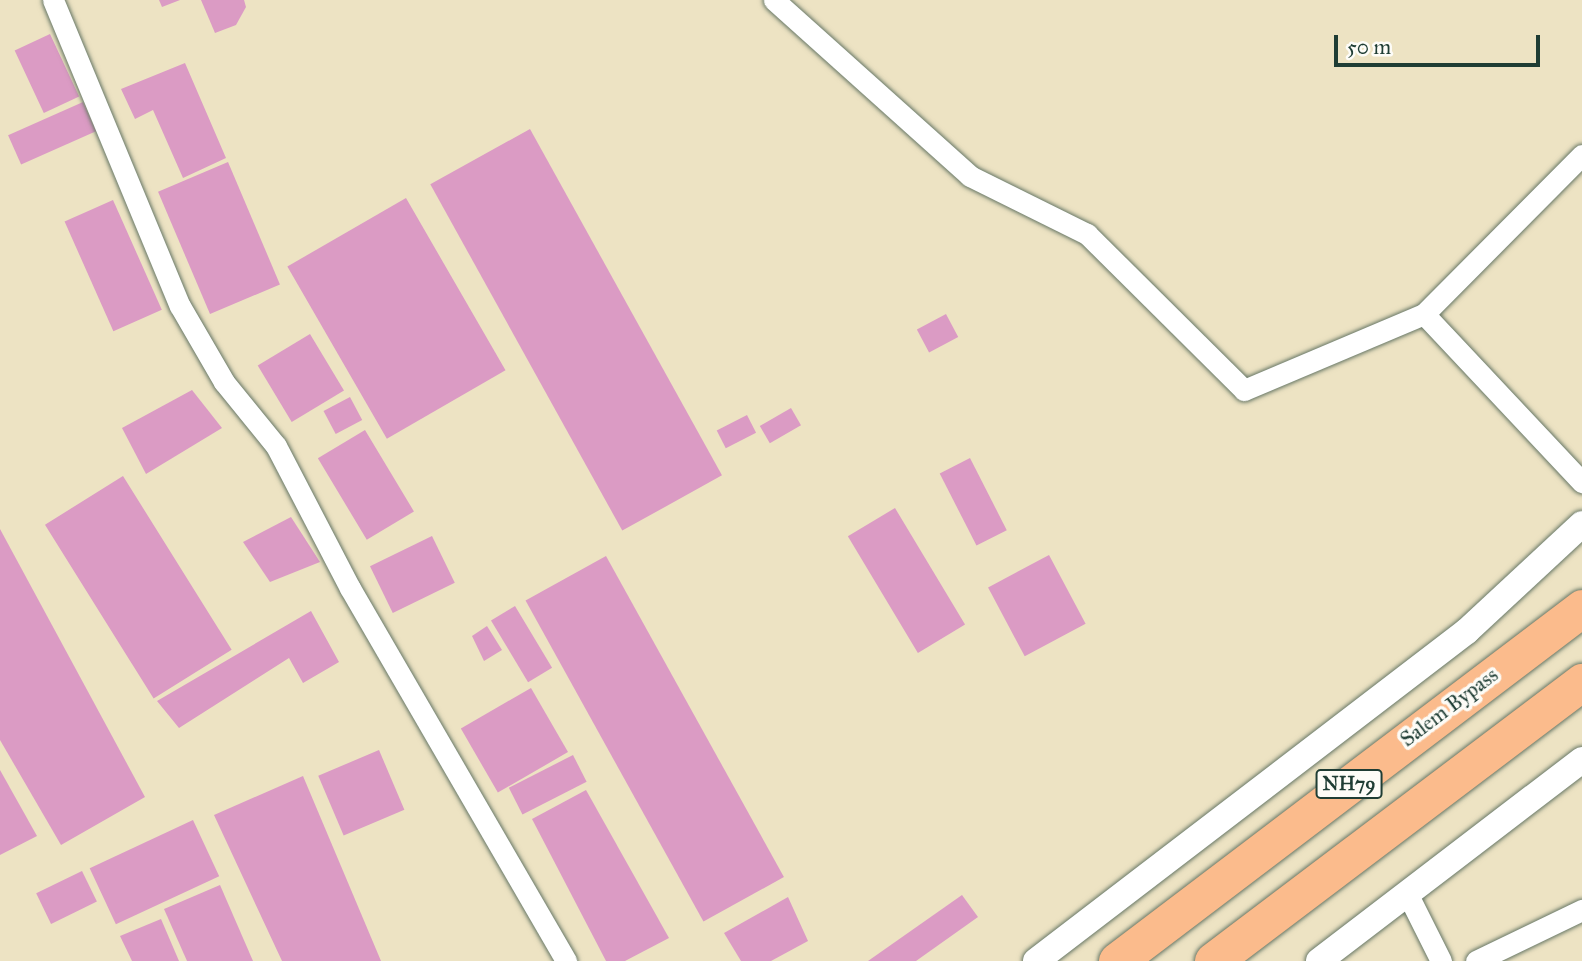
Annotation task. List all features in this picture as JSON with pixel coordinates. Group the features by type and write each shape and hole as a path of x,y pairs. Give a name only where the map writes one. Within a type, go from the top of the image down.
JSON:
{"highway":[{"name":"Salem Bypass","path":"1116,961 1582,608"},
{"name":"NH79","path":"1213,961 1582,681"}],"street":[{"path":"53,0 180,306 224,382 276,446 350,588 565,961"},
{"path":"774,0 970,176 1087,234 1244,390 1424,314 1582,155"},
{"path":"1424,314 1582,482"},
{"path":"1036,961 1467,631 1582,524"},
{"path":"1319,961 1582,760"},
{"path":"1407,893 1441,961"},
{"path":"1476,961 1582,910"}],"building":[{"path":"159,0 180,0 162,7"},
{"path":"201,0 244,0 246,7 236,25 215,33"},
{"path":"50,34 79,97 44,113 15,50"},
{"path":"185,63 226,158 183,178 153,110 135,119 121,89"},
{"path":"83,102 96,131 21,165 8,135"},
{"path":"530,129 722,475 622,531 430,184"},
{"path":"228,162 280,284 210,314 158,192"},
{"path":"406,198 506,370 387,439 287,266"},
{"path":"113,200 162,310 113,331 65,222"},
{"path":"946,314 958,337 929,352 917,329"},
{"path":"310,334 344,391 292,422 258,365"},
{"path":"192,390 222,428 146,474 122,428"},
{"path":"350,397 362,420 336,434 324,411"},
{"path":"791,408 801,425 770,443 760,426"},
{"path":"747,415 756,433 726,448 717,430"},
{"path":"365,430 414,511 367,540 318,458"},
{"path":"970,458 1007,530 976,546 940,473"},
{"path":"123,476 232,650 154,699 45,525"},
{"path":"895,508 965,625 918,653 848,536"},
{"path":"291,517 320,562 270,582 243,542"},
{"path":"0,529 145,797 61,845 0,740"},
{"path":"432,536 455,583 393,613 370,566"},
{"path":"1049,555 1086,624 1025,656 988,587"},
{"path":"606,556 784,877 703,922 526,601"},
{"path":"515,606 552,668 528,682 491,620"},
{"path":"311,611 339,662 303,683 289,658 179,728 157,701"},
{"path":"487,626 502,650 484,661 472,636"},
{"path":"531,688 568,752 498,793 461,728"},
{"path":"379,750 404,810 344,836 318,776"},
{"path":"573,755 587,782 522,814 509,788"},
{"path":"0,770 37,836 0,855"},
{"path":"303,776 381,961 282,961 214,815"},
{"path":"586,790 669,938 625,961 606,961 532,819"},
{"path":"193,820 219,876 116,924 90,868"},
{"path":"82,871 97,902 51,924 36,893"},
{"path":"220,885 253,961 187,961 164,909"},
{"path":"962,895 978,917 916,961 868,961"},
{"path":"788,897 808,941 771,961 741,961 724,933"},
{"path":"161,919 179,961 132,961 120,936"}]}
